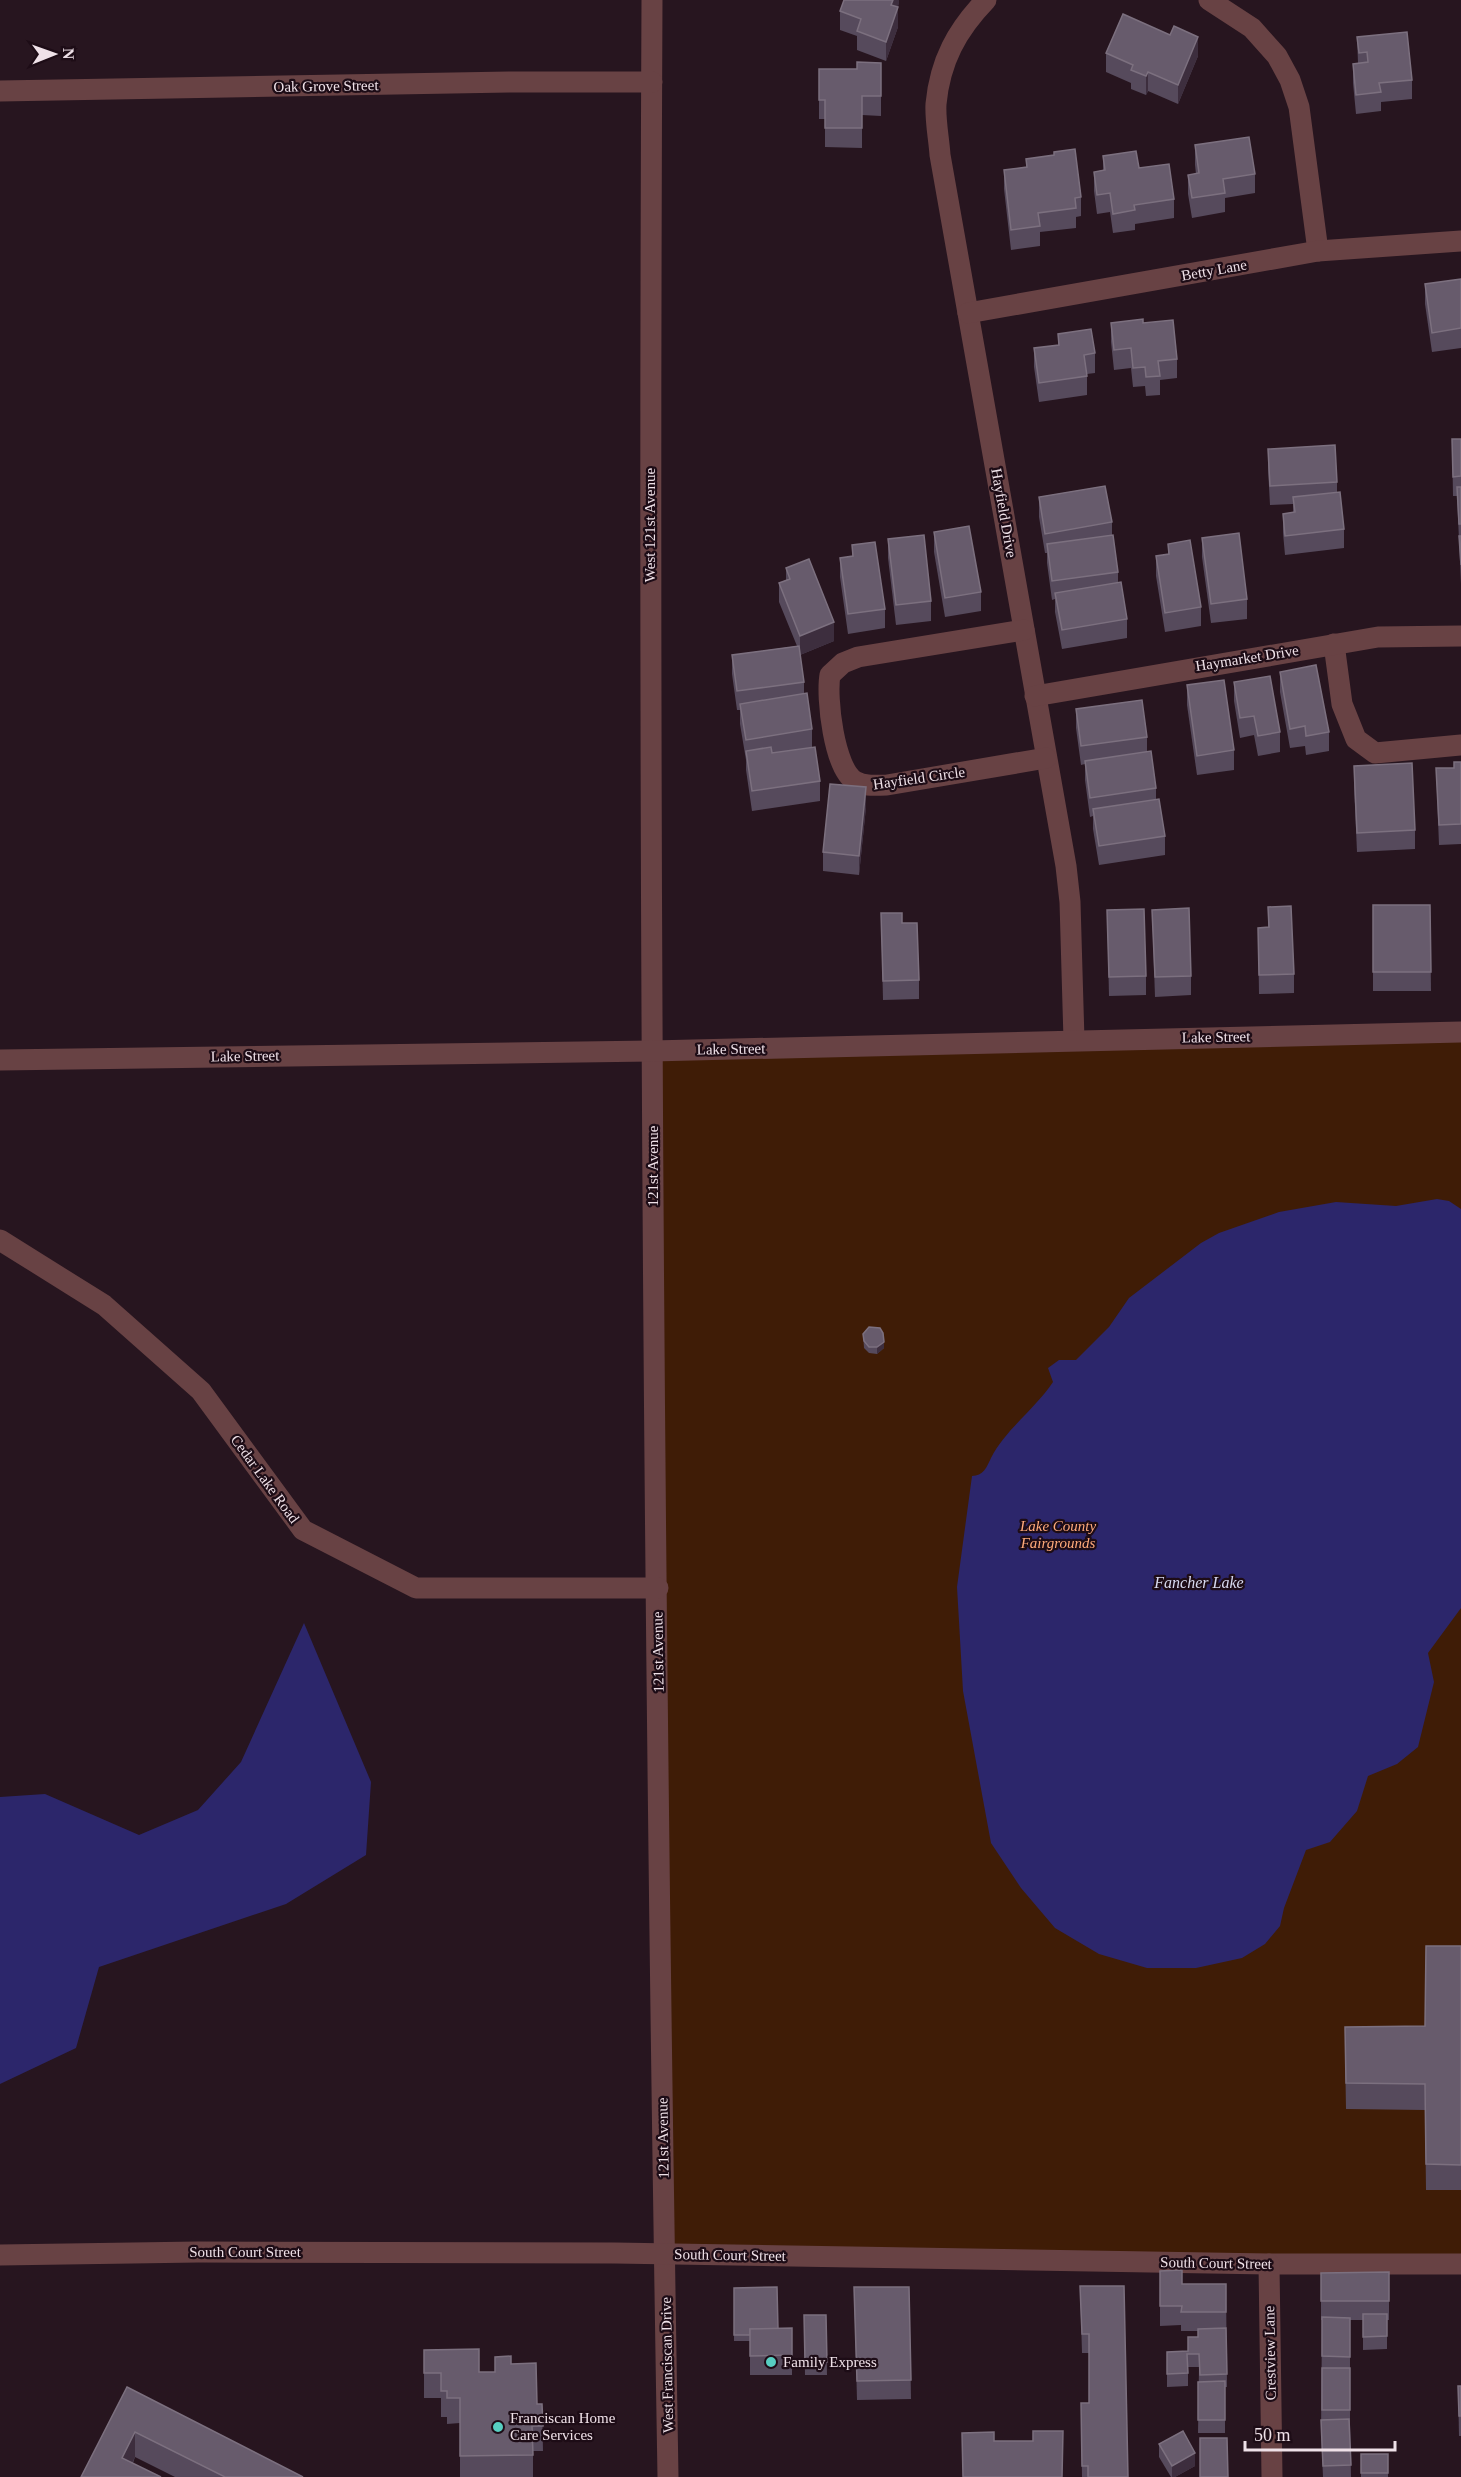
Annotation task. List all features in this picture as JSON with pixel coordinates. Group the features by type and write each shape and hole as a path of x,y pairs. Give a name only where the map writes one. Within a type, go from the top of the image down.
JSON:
{"street":[{"name":"West 121st Avenue","path":"652,0 650,549 652,1051"},
{"name":"Hayfield Drive","path":"986,0 966,20 945,58 936,104 940,155 1070,902 1074,1040"},
{"path":"1209,0 1251,28 1277,56 1290,80 1299,107 1318,251"},
{"name":"Oak Grove Street","path":"0,91 498,82 652,82"},
{"name":"Betty Lane","path":"968,313 1318,251 1461,241"},
{"name":"Hayfield Circle","path":"1024,630 858,657 843,663 830,675 827,691 841,765 853,780 868,786 1046,758"},
{"name":"Haymarket Drive","path":"1035,696 1378,637 1461,636"},
{"path":"1334,644 1342,704 1356,739 1375,753 1461,746"},
{"name":"Lake Street","path":"0,1060 652,1051 1461,1032"},
{"name":"121st Avenue","path":"652,1051 665,2253"},
{"name":"Cedar Lake Road","path":"0,1240 104,1305 201,1391 303,1530 416,1588 658,1588"},
{"name":"South Court Street","path":"0,2255 198,2252 665,2253 1269,2264 1461,2264"},
{"name":"West Franciscan Drive","path":"665,2253 669,2477"},
{"name":"Crestview Lane","path":"1269,2264 1272,2477"}],"green space":[{"name":"Lake County Fairgrounds","path":"1461,1033 1461,2265 658,2257 652,1051"}],"water":[{"name":"Fancher Lake","path":"1437,1199 1449,1201 1461,1209 1461,1608 1428,1653 1434,1682 1418,1747 1397,1764 1368,1776 1357,1811 1330,1842 1306,1850 1284,1908 1280,1926 1265,1944 1242,1958 1196,1968 1147,1968 1099,1954 1055,1928 1021,1888 991,1843 963,1691 957,1587 972,1476 984,1470 1004,1438 1053,1382 1048,1368 1059,1360 1076,1360 1109,1327 1129,1298 1201,1243 1219,1233 1279,1212 1336,1202 1396,1206"},
{"path":"304,1623 371,1782 366,1855 286,1904 99,1967 76,2048 0,2084 0,1797 45,1794 139,1835 198,1810 241,1762"}],"building":[{"path":"844,0 893,0 891,5 898,7 886,42 857,31 861,19 840,11"},
{"path":"1123,14 1170,35 1174,26 1198,37 1178,85 1148,72 1146,76 1131,70 1133,65 1106,53"},
{"path":"1407,32 1412,80 1379,83 1381,92 1356,95 1353,64 1368,62 1367,52 1359,53 1357,37"},
{"path":"857,62 881,63 881,96 862,96 862,128 825,128 825,100 819,100 819,69 857,69"},
{"path":"1249,137 1255,174 1223,179 1225,193 1192,198 1188,175 1199,173 1195,145"},
{"path":"1075,149 1081,197 1075,198 1076,208 1038,213 1040,226 1011,230 1004,170 1027,167 1026,159"},
{"path":"1136,151 1139,168 1169,164 1174,199 1134,205 1135,210 1113,214 1110,193 1097,195 1094,172 1105,170 1103,156"},
{"path":"1461,279 1461,328 1432,333 1425,284"},
{"path":"1143,319 1143,323 1173,320 1177,359 1158,361 1160,376 1146,377 1145,367 1133,368 1131,348 1114,350 1111,323"},
{"path":"1091,329 1095,353 1084,355 1087,376 1039,383 1034,348 1059,345 1058,334"},
{"path":"1452,439 1461,439 1461,476 1453,477"},
{"path":"1335,445 1337,482 1270,486 1268,449"},
{"path":"1105,486 1112,522 1045,534 1039,497"},
{"path":"1457,487 1461,487 1461,524 1459,524"},
{"path":"1340,492 1344,529 1285,536 1283,514 1295,512 1293,497"},
{"path":"969,526 981,592 945,598 934,532"},
{"path":"1239,533 1247,599 1211,604 1202,538"},
{"path":"924,535 931,601 896,605 888,539"},
{"path":"1113,535 1118,572 1052,581 1047,544"},
{"path":"1459,536 1461,536 1461,565"},
{"path":"1190,540 1201,607 1165,613 1156,556 1169,554 1168,544"},
{"path":"875,542 885,609 848,614 840,558 853,556 852,545"},
{"path":"809,559 834,622 800,636 779,583 790,579 786,568"},
{"path":"1121,582 1127,619 1062,630 1055,593"},
{"path":"799,646 804,682 737,691 732,655"},
{"path":"1316,665 1329,732 1306,736 1305,726 1290,729 1280,672"},
{"path":"1270,676 1280,732 1258,736 1254,716 1240,718 1234,682"},
{"path":"1224,680 1234,750 1197,756 1187,685"},
{"path":"807,693 812,729 746,740 740,704"},
{"path":"1142,700 1147,737 1081,746 1076,709"},
{"path":"771,747 772,753 815,747 820,781 752,791 746,751"},
{"path":"1151,751 1156,788 1090,798 1085,761"},
{"path":"1454,762 1461,762 1461,824 1439,825 1436,768 1454,768"},
{"path":"1412,763 1415,830 1357,833 1354,766"},
{"path":"830,784 866,787 859,856 823,852"},
{"path":"1159,799 1165,836 1099,846 1093,809"},
{"path":"1373,905 1430,905 1431,972 1373,972"},
{"path":"1291,906 1294,974 1259,975 1258,928 1269,927 1268,907"},
{"path":"1189,908 1191,976 1155,977 1152,910"},
{"path":"1144,909 1146,976 1109,977 1107,910"},
{"path":"881,913 902,913 902,923 917,923 919,980 883,981"},
{"path":"869,1327 880,1328 883,1333 884,1342 877,1347 869,1347 864,1341 863,1334"},
{"path":"1426,1946 1461,1946 1461,2165 1426,2164 1425,2084 1346,2083 1345,2027 1425,2026"},
{"path":"1182,2270 1182,2284 1226,2284 1226,2312 1181,2312 1182,2306 1160,2306 1160,2271"},
{"path":"1389,2272 1389,2301 1321,2301 1321,2273"},
{"path":"1080,2286 1124,2286 1128,2477 1088,2477 1088,2466 1082,2466 1081,2403 1089,2403 1089,2334 1082,2334"},
{"path":"777,2287 778,2329 750,2329 750,2335 734,2335 734,2288"},
{"path":"854,2287 909,2287 911,2380 857,2381"},
{"path":"1363,2314 1387,2314 1387,2336 1363,2337"},
{"path":"804,2315 826,2315 827,2362 805,2362"},
{"path":"1322,2317 1350,2318 1350,2357 1322,2356"},
{"path":"792,2328 792,2355 750,2356 750,2329"},
{"path":"1226,2328 1227,2374 1200,2375 1199,2354 1187,2354 1188,2373 1167,2374 1167,2352 1188,2351 1188,2337 1198,2337 1198,2329"},
{"name":"Franciscan Home Care Services","path":"479,2349 479,2372 495,2372 495,2357 511,2356 511,2364 536,2363 537,2404 542,2404 543,2426 532,2426 533,2455 460,2456 460,2398 447,2398 447,2391 441,2391 441,2373 424,2373 424,2350"},
{"path":"1322,2368 1350,2368 1350,2410 1322,2410"},
{"path":"1225,2381 1225,2420 1198,2420 1198,2382"},
{"path":"1458,2386 1461,2386 1461,2416 1459,2416"},
{"path":"127,2387 303,2477 225,2477 135,2432 122,2458 161,2477 81,2477"},
{"path":"1349,2419 1351,2465 1323,2466 1321,2420"},
{"path":"1033,2431 1063,2431 1062,2477 963,2477 962,2433 994,2432 994,2441 1033,2441"},
{"path":"1183,2431 1195,2453 1172,2466 1159,2444"},
{"path":"1200,2438 1227,2438 1228,2477 1200,2477"},
{"path":"1361,2454 1388,2454 1388,2473 1361,2473"}],"place":[{"name":"Family Express","path":"771,2362"},
{"name":"Franciscan Home Care Services","path":"498,2427"}]}
